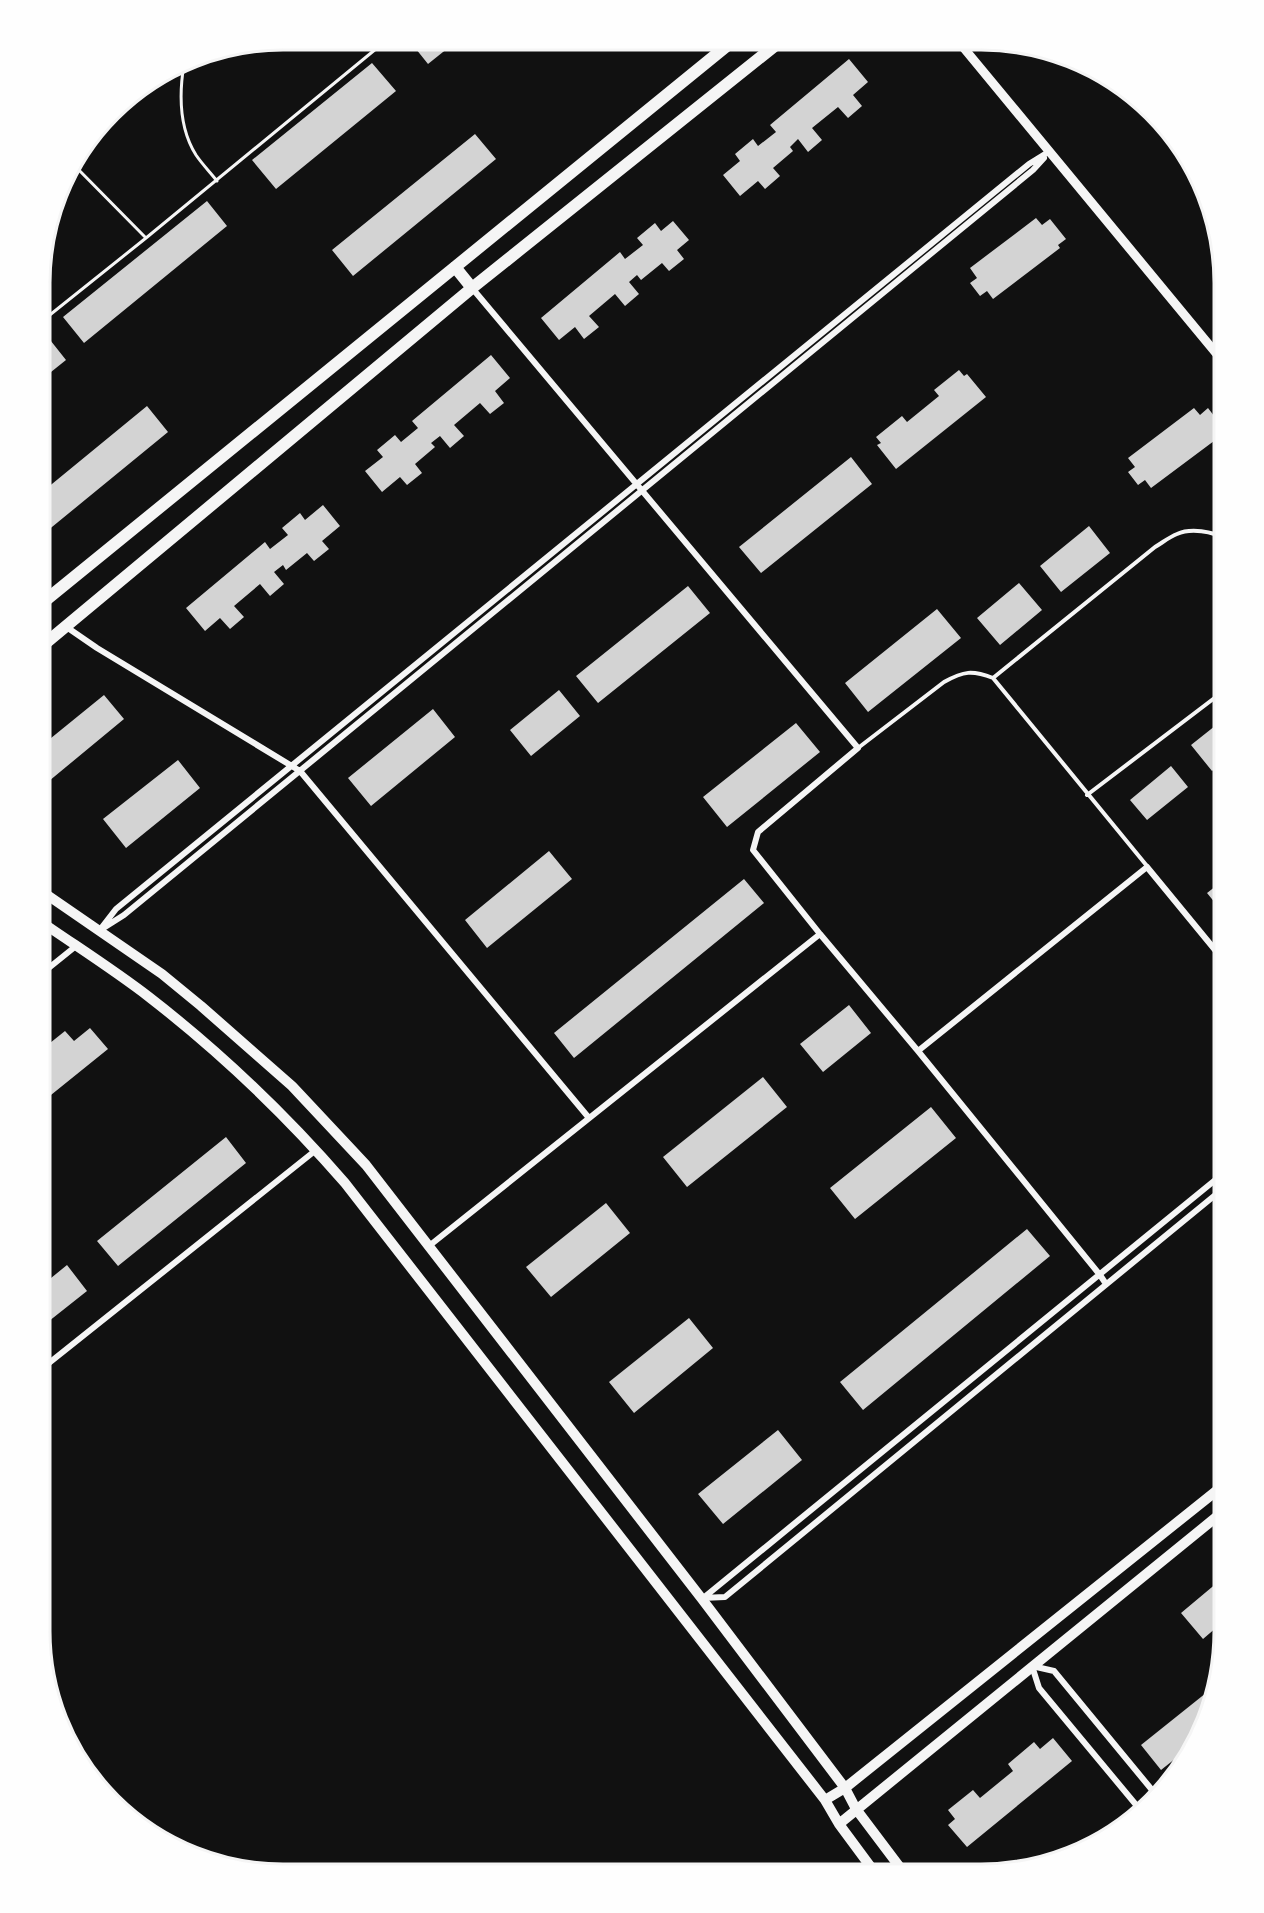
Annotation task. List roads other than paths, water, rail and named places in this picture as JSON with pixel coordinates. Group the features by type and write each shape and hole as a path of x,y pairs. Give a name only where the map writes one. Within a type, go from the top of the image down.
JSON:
{"main road":[{"path":"49,597 722,50"},
{"path":"49,639 472,288 770,50"},
{"path":"455,267 472,288"},
{"path":"49,896 162,974 253,1050 292,1086 366,1165 702,1599 845,1788 856,1809 897,1864"},
{"path":"49,927 149,997 202,1041 274,1106 345,1183 825,1800 839,1824 869,1864"},
{"path":"825,1800 845,1788 1214,1492"},
{"path":"839,1824 1214,1518"}],"street":[{"path":"966,50 1214,351"},
{"path":"99,931 116,909 292,764 1020,172 1050,151"},
{"path":"99,931 124,915 1033,170 1050,151"},
{"path":"472,288 858,748 758,832 753,850 1106,1284"},
{"path":"65,626 97,648 292,764 300,771 589,1118"},
{"path":"918,1051 1147,867 1214,949"},
{"path":"429,1246 820,934"},
{"path":"49,968 76,946"},
{"path":"49,1363 316,1150"},
{"path":"702,1599 1214,1181"},
{"path":"702,1599 725,1597 1214,1197"},
{"path":"1032,1666 1054,1671 1152,1789"},
{"path":"1032,1666 1040,1688 1136,1805"}],"lane":[{"path":"993,678 1155,547 1178,533 1198,531 1214,535"},
{"path":"858,748 944,682 960,673 977,672 993,678 1147,867"},
{"path":"1087,795 1214,698"}]}
